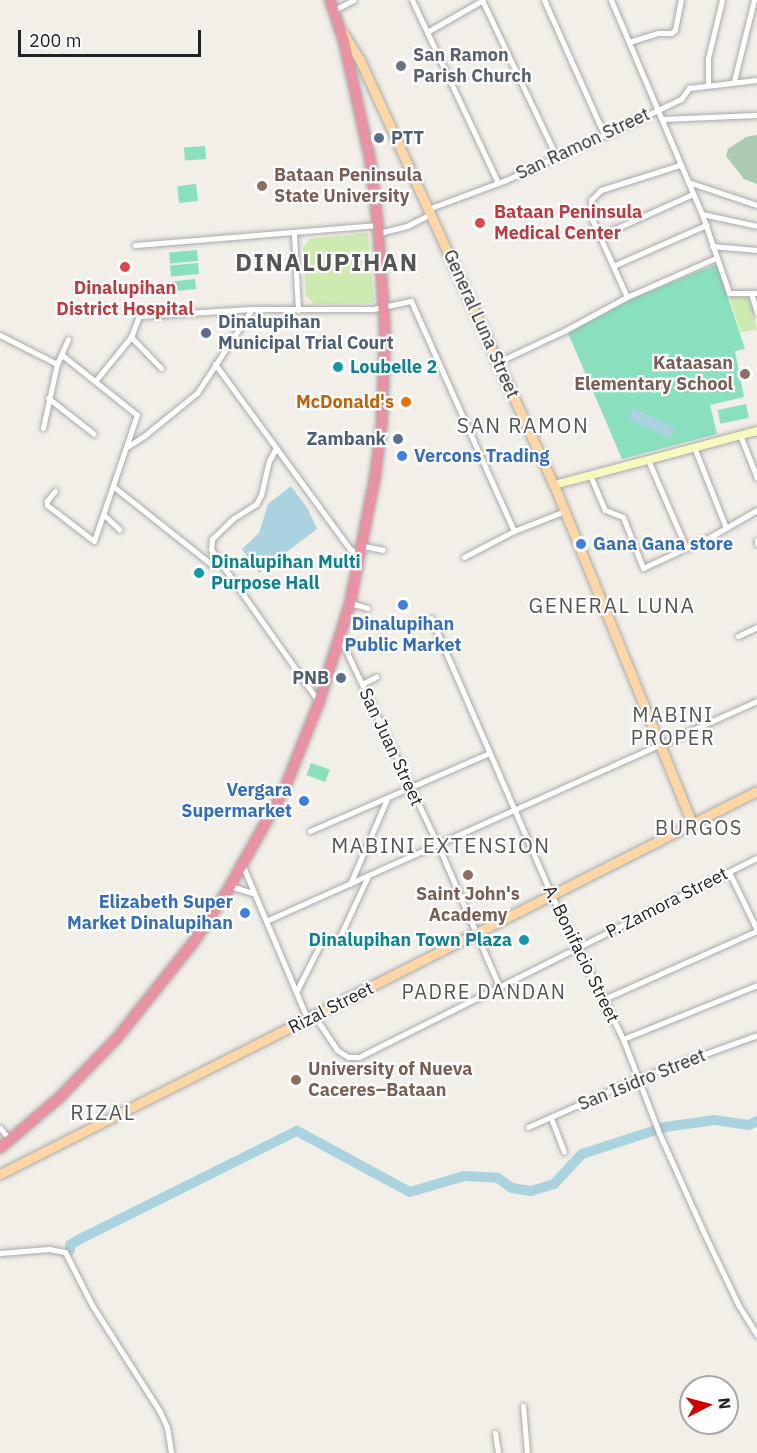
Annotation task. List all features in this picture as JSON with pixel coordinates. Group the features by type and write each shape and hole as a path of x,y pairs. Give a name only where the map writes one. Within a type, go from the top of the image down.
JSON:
{"highway":[{"path":"0,1148 59,1098 117,1038 192,944 230,886 284,790 319,702 340,639 362,550 382,421 385,357 379,229 364,126 340,28 332,5"}],"main road":[{"name":"General Luna Street","path":"340,28 360,60 554,485 662,743 693,825"},
{"path":"554,485 757,431"},
{"name":"Rizal Street","path":"0,1174 477,935 757,791"}],"street":[{"path":"332,5 354,0"},
{"path":"412,0 498,183"},
{"path":"426,32 482,0 555,156"},
{"path":"544,0 604,134"},
{"path":"611,0 702,214 729,293 754,293 757,313"},
{"path":"629,42 658,33 671,33 675,30 681,0"},
{"path":"708,85 708,58 722,0"},
{"path":"734,81 754,0"},
{"name":"San Ramon Street","path":"135,245 407,226 430,211 498,183 681,99 689,88 757,80"},
{"path":"662,119 756,115"},
{"path":"627,297 599,236 589,207 594,194 680,165"},
{"path":"688,182 757,205"},
{"path":"599,236 693,194"},
{"path":"702,214 757,226"},
{"path":"613,266 706,225"},
{"path":"294,234 298,310"},
{"path":"712,246 757,250"},
{"path":"498,362 564,331 627,297 716,258"},
{"path":"96,380 131,337 139,316 252,309 384,308 411,301 514,531"},
{"path":"127,447 144,436 196,393 252,309"},
{"path":"0,335 57,364"},
{"path":"131,337 161,368"},
{"path":"43,428 57,364 68,339"},
{"path":"55,490 47,501 47,505 94,541 137,415 62,355"},
{"path":"214,364 350,549 383,550"},
{"path":"48,398 94,434"},
{"path":"740,435 757,478"},
{"path":"694,447 726,528"},
{"path":"276,448 269,461 261,495 256,504 227,524 212,538 211,549 319,702"},
{"path":"648,460 686,548"},
{"path":"590,475 605,510 623,517 643,568 726,528 757,510"},
{"path":"114,487 212,565 218,559"},
{"path":"464,557 514,531 565,511"},
{"path":"104,515 119,529"},
{"path":"350,603 367,608"},
{"name":"A. Bonifacio Street","path":"431,618 552,896 623,1039 659,1133 739,1306 757,1335"},
{"path":"738,636 757,627"},
{"name":"San Juan Street","path":"340,639 438,845 500,988"},
{"path":"362,684 376,677"},
{"path":"266,921 757,701"},
{"path":"310,831 489,753"},
{"path":"350,884 387,799"},
{"name":"P. Zamora Street","path":"242,864 296,992 312,1018 337,1050 348,1057 358,1057 757,858"},
{"path":"604,999 757,931 729,872"},
{"path":"296,992 322,941 334,941 340,936 368,876"},
{"path":"230,886 253,893"},
{"path":"623,1039 757,985"},
{"name":"San Isidro Street","path":"528,1127 639,1078 757,1035"},
{"path":"551,1118 564,1152"},
{"path":"0,1128 10,1140"},
{"path":"0,1253 49,1249 65,1252 92,1305 159,1410 167,1427 171,1453"},
{"path":"523,1406 527,1453"},
{"path":"495,1433 498,1453"}],"green space":[{"path":"757,135 757,184 744,179 726,156 728,149 746,137"},
{"path":"205,146 206,159 185,160 184,147"},
{"path":"196,184 198,201 179,203 177,186"},
{"path":"368,233 374,303 314,304 306,296 303,249 309,239"},
{"path":"197,250 198,261 170,263 169,252"},
{"path":"198,263 199,274 171,276 170,265"},
{"path":"717,264 745,349 735,351 744,397 710,405 717,434 622,459 568,333 633,298"},
{"path":"195,279 196,289 173,291 172,281"},
{"path":"729,296 750,298 757,330 740,332"},
{"path":"746,404 749,418 721,424 718,410"},
{"path":"311,763 330,770 325,782 307,775"}],"water":[{"path":"633,408 676,428 671,439 628,419"},
{"path":"291,486 308,509 317,529 259,573 242,549 259,533 268,504"}],"waterway":[{"path":"70,1250 70,1245 78,1240 297,1131 410,1192 464,1176 498,1178 512,1188 531,1191 554,1184 582,1154 665,1127 714,1120 749,1125 757,1121"}],"place":[{"name":"San Ramon Parish Church","path":"401,66"},
{"name":"PTT","path":"379,138"},
{"name":"Bataan Peninsula State University","path":"262,186"},
{"name":"Bataan Peninsula Medical Center","path":"480,223"},
{"name":"Dinalupihan District Hospital","path":"125,267"},
{"name":"Dinalupihan Municipal Trial Court","path":"206,333"},
{"name":"Loubelle 2","path":"338,367"},
{"name":"Kataasan Elementary School","path":"745,374"},
{"name":"McDonald's","path":"406,402"},
{"name":"Zambank","path":"398,439"},
{"name":"Vercons Trading","path":"402,456"},
{"name":"Gana Gana store","path":"581,544"},
{"name":"Dinalupihan Multi Purpose Hall","path":"199,573"},
{"name":"Dinalupihan Public Market","path":"403,605"},
{"name":"PNB","path":"341,678"},
{"name":"Vergara Supermarket","path":"304,801"},
{"name":"Saint John's Academy","path":"468,875"},
{"name":"Elizabeth Super Market Dinalupihan","path":"245,913"},
{"name":"Dinalupihan Town Plaza","path":"524,940"},
{"name":"University of Nueva Caceres–Bataan","path":"296,1080"}],"district":[{"name":"DINALUPIHAN","path":"327,263"},
{"name":"SAN RAMON","path":"523,425"},
{"name":"GENERAL LUNA","path":"612,605"},
{"name":"MABINI PROPER","path":"673,726"},
{"name":"BURGOS","path":"699,827"},
{"name":"MABINI EXTENSION","path":"441,845"},
{"name":"PADRE DANDAN","path":"484,991"},
{"name":"RIZAL","path":"103,1112"}]}
